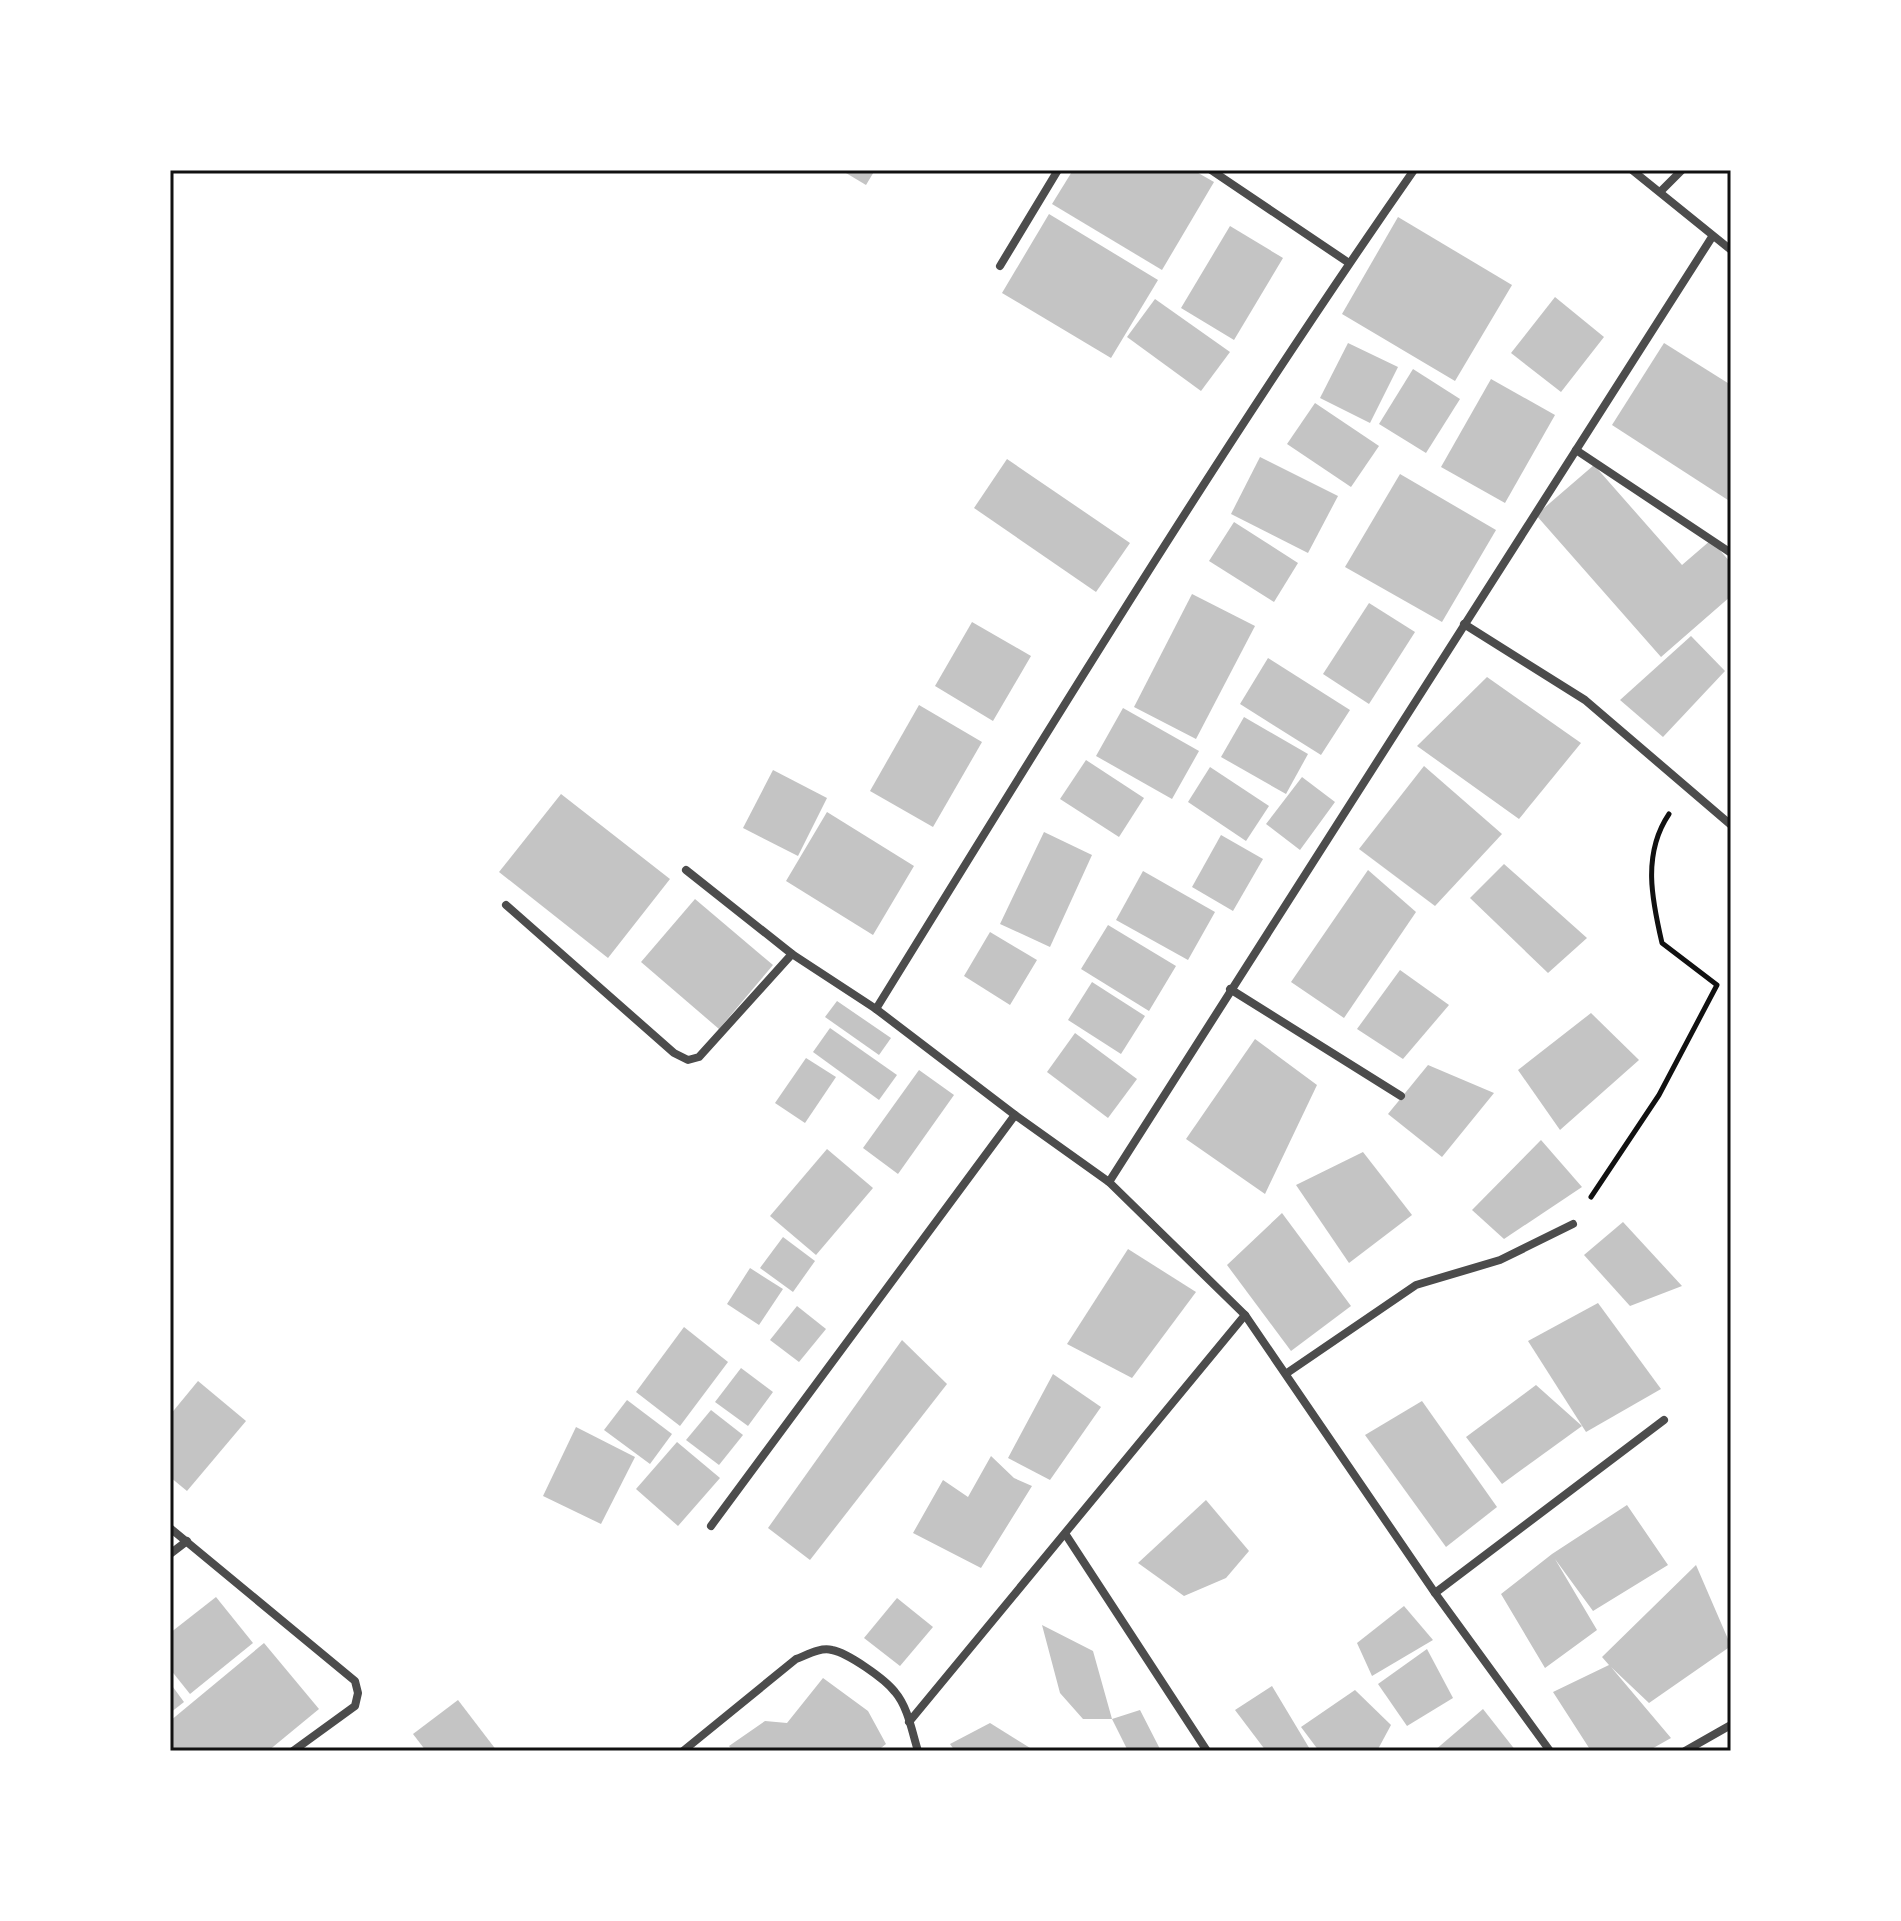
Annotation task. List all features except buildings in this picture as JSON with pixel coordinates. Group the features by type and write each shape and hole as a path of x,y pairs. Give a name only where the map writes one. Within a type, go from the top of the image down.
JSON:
{"street":[{"path":"1000,266 1058,170"},
{"path":"1211,170 1349,263"},
{"path":"876,1009 1117,620 1349,263 1414,170"},
{"path":"1632,170 1731,250"},
{"path":"1661,191 1682,170"},
{"path":"1109,1182 1712,237"},
{"path":"1576,450 1731,553"},
{"path":"1464,624 1585,700 1731,825"},
{"path":"686,870 792,954 876,1009 1109,1182 1245,1315 1435,1593 1550,1751"},
{"path":"506,905 674,1053 688,1060 699,1057 792,954"},
{"path":"1230,989 1401,1096"},
{"path":"711,1526 1015,1115"},
{"path":"1287,1373 1416,1285 1500,1260 1573,1224"},
{"path":"909,1722 1245,1315"},
{"path":"1435,1593 1664,1420"},
{"path":"170,1528 355,1681 358,1693 355,1706 293,1751"},
{"path":"1066,1535 1207,1751"},
{"path":"170,1554 187,1541"},
{"path":"683,1751 796,1659 817,1650 832,1650 860,1664 896,1692 918,1751"},
{"path":"1685,1751 1729,1726"}],"path":[{"path":"1573,1224 1659,1095 1717,985 1662,943 1651,895 1653,847 1665,820 1687,787"}]}
